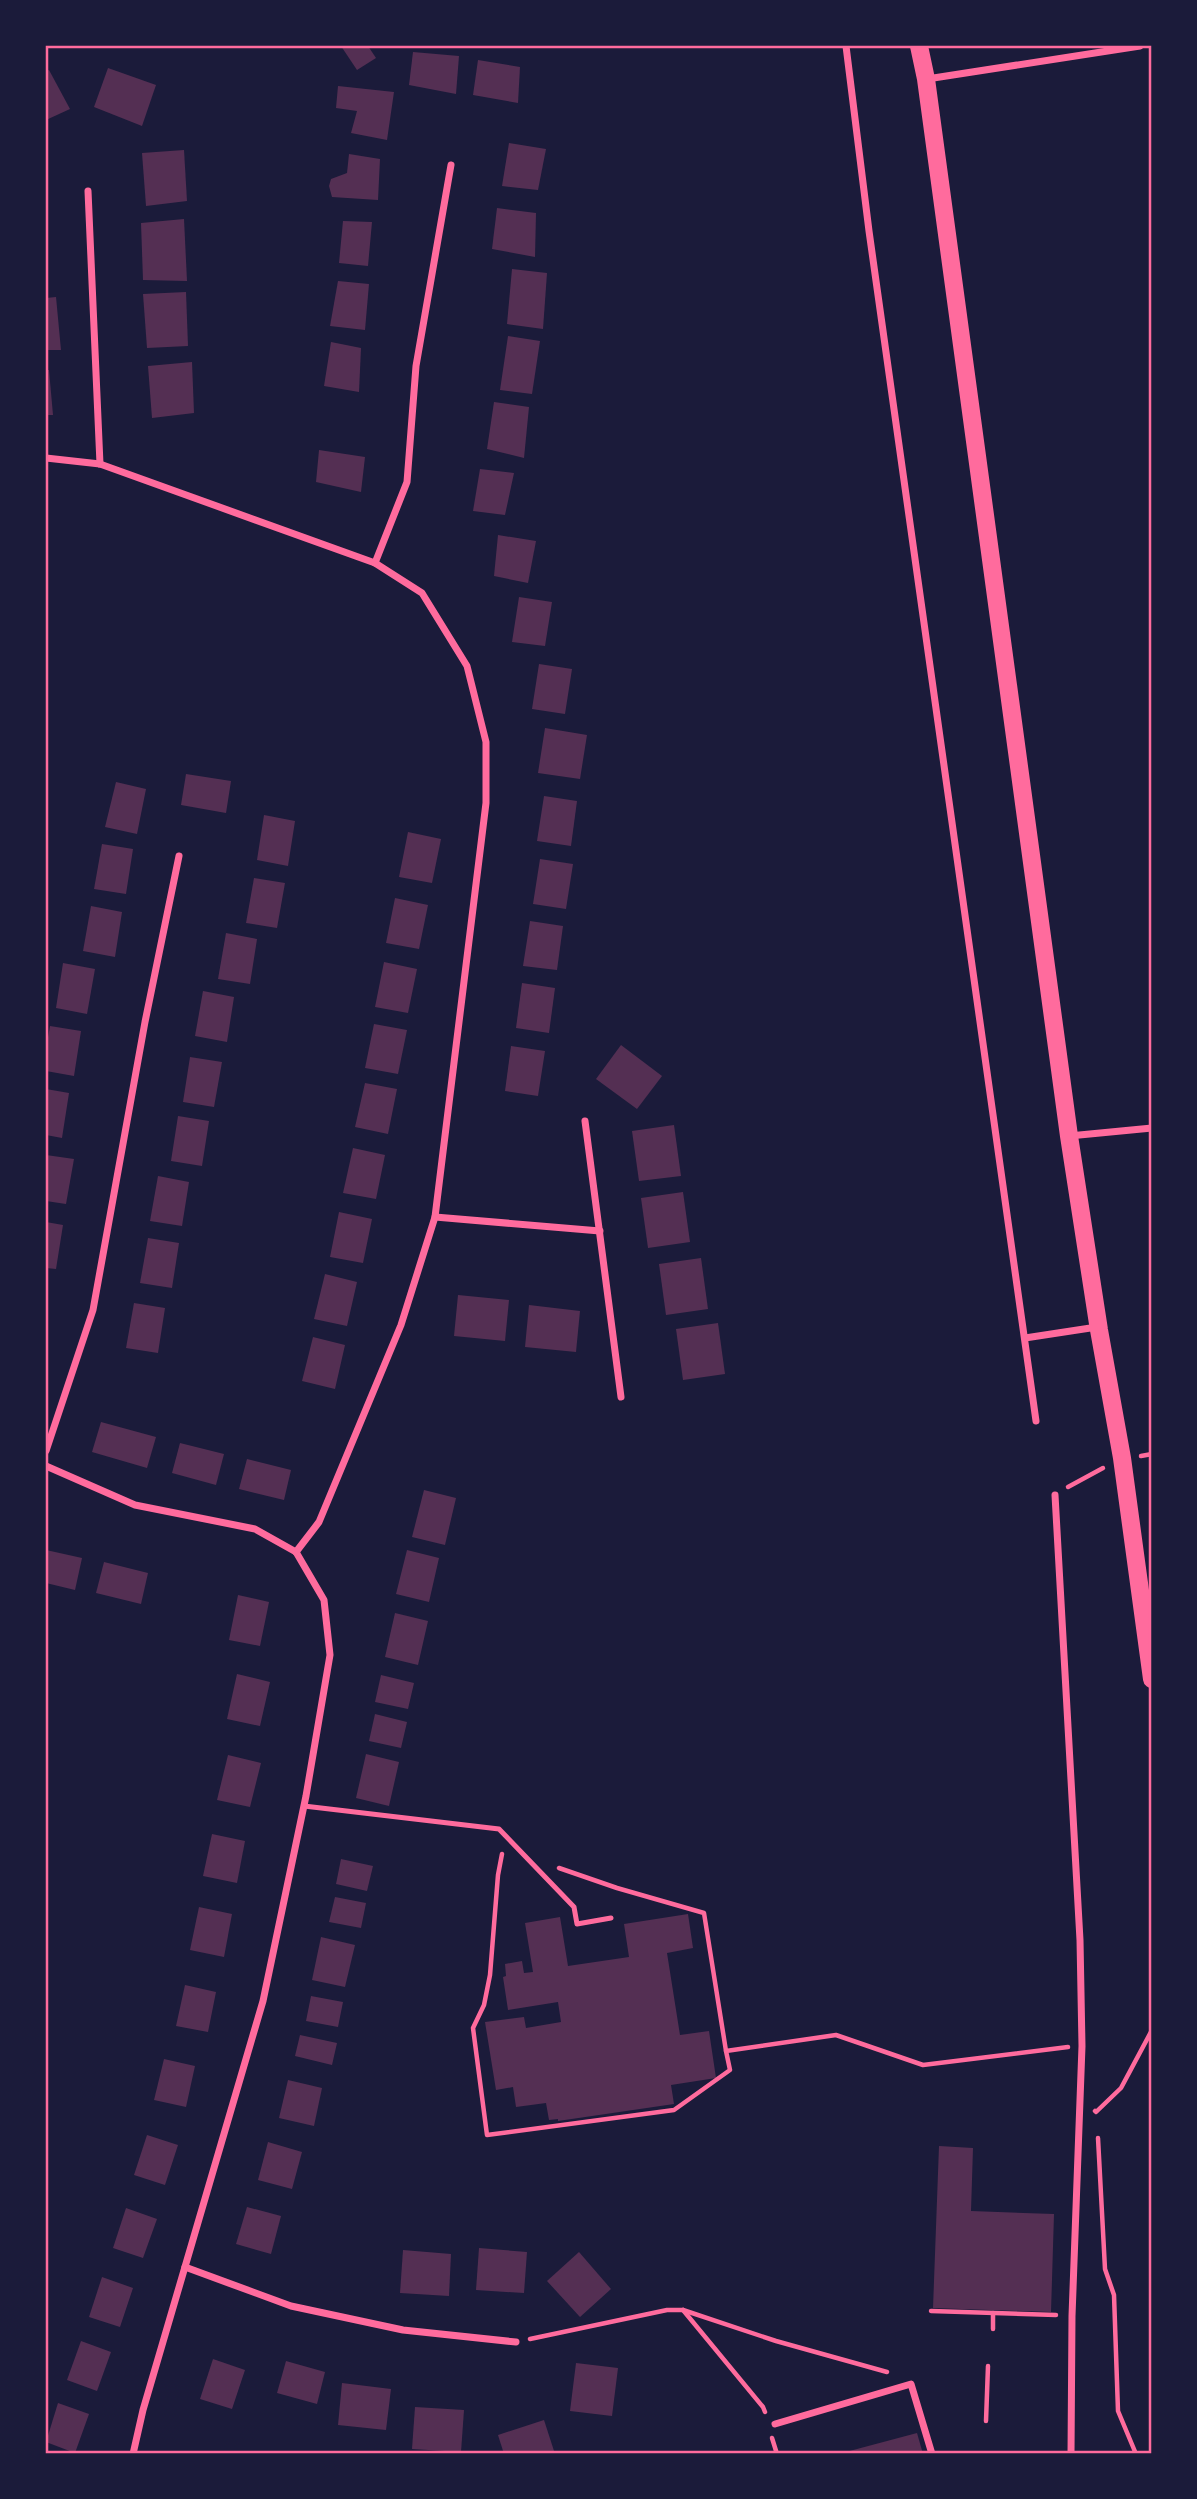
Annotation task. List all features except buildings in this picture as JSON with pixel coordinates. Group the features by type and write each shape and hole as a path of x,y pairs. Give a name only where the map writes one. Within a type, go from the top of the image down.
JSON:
{"main road":[{"path":"919,46 926,79 1069,1136 1098,1327 1122,1458 1152,1679"}],"street":[{"path":"846,46 869,231 1036,1421"},
{"path":"926,79 1140,46"},
{"path":"375,563 408,482 416,366 451,165"},
{"path":"88,191 100,464"},
{"path":"46,458 100,464 375,563 422,593 467,666 486,742 486,803 435,1217 401,1325 318,1522 296,1552"},
{"path":"46,1451 93,1310 145,1022 179,856"},
{"path":"586,1121 621,1397"},
{"path":"1069,1136 1152,1128"},
{"path":"435,1217 600,1231"},
{"path":"1025,1338 1098,1327"},
{"path":"46,1466 135,1505 255,1529 296,1552 324,1600 330,1655 304,1806 263,2001 143,2410 133,2454"},
{"path":"1055,1495 1079,1926 1082,2046 1072,2316 1071,2454"},
{"path":"185,2267 291,2305 316,2311 403,2330 516,2342"},
{"path":"775,2424 911,2384 932,2454"}],"lane":[{"path":"304,1806 499,1829 575,1907 577,1924 611,1918"}],"path":[{"path":"1055,1495 1122,1458"},
{"path":"506,1837 498,1875 484,2005 473,2028 487,2135 674,2110 730,2070 704,1913 555,1867"},
{"path":"1136,2454 1118,2411 1114,2295 1105,2269 1096,2112 1121,2088 1152,2030"},
{"path":"726,2051 836,2035 923,2065 1082,2046"},
{"path":"1079,2102 1096,2112"},
{"path":"516,2342 667,2310 683,2309 776,2341 901,2376 911,2384"},
{"path":"683,2309 764,2407 766,2416"},
{"path":"931,2311 1072,2316"},
{"path":"993,2313 993,2329"},
{"path":"986,2421 988,2366"},
{"path":"771,2435 777,2454"}]}
